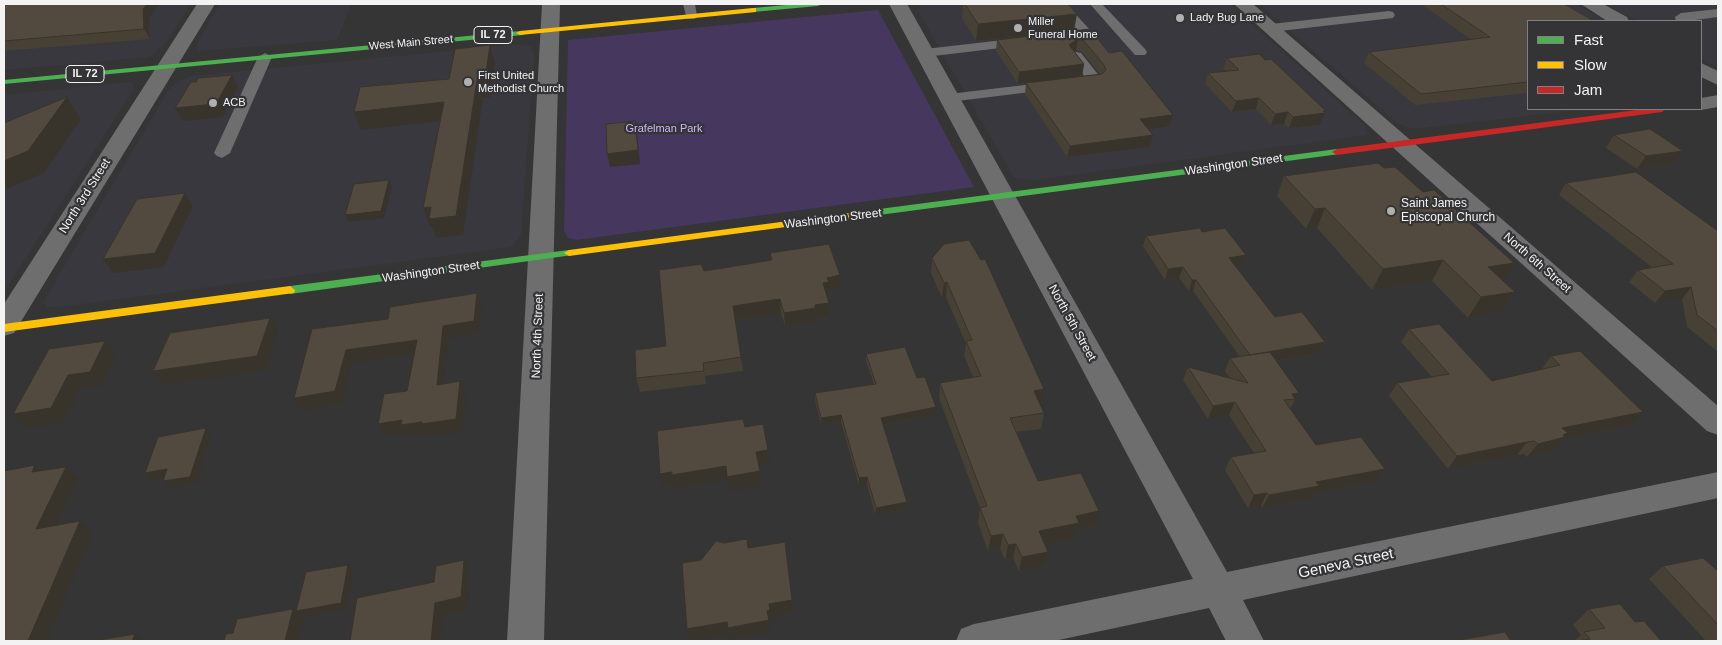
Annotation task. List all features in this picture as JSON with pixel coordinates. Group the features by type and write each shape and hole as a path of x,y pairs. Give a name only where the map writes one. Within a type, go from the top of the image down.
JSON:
{"street":[{"name":"North 3rd Street","path":"4,327 206,4"},
{"name":"West Main Street","path":"4,82 265,57 551,17 818,4"},
{"name":"North 5th Street","path":"898,4 1246,641"},
{"name":"North 6th Street","path":"1244,4 1718,423"},
{"path":"1590,4 1618,20"},
{"name":"North 4th Street","path":"526,641 551,17"},
{"path":"1702,69 1718,79"},
{"path":"1702,104 1718,102"},
{"name":"Washington Street","path":"4,327 1654,110"},
{"name":"Geneva Street","path":"974,641 1718,485"}],"lane":[{"path":"1059,38 1087,35 1060,4"},
{"path":"1096,4 1140,52"},
{"path":"1682,20 1681,17 1718,13"},
{"path":"1271,28 1389,14"},
{"path":"925,53 1030,42"},
{"path":"949,98 1095,80 1076,56"},
{"path":"222,153 265,57"}],"shaded area":[{"path":"4,4 191,4 165,44 149,57 4,70"},
{"path":"220,4 351,4 337,40 197,51 198,41"},
{"path":"922,4 1230,4 1365,126 1367,135 1034,180 1014,178 918,11"},
{"path":"1259,4 1576,4 1604,20 1527,20 1527,110 1578,110 1413,129 1396,122"},
{"path":"1606,4 1718,4 1718,68 1702,59 1702,20 1635,20"},
{"path":"520,44 531,46 534,55 521,236 511,247 59,307 47,307 43,302 168,91 177,81 192,76"},
{"path":"133,83 134,89 4,292 4,95"}],"green space":[{"name":"Grafelman Park","path":"878,10 974,187 576,240 568,238 564,231 568,40"}],"building":[{"path":"4,4 147,4 143,9 144,29 4,41"},
{"path":"965,4 1068,4 1077,14 978,24"},
{"path":"1441,4 1564,4 1592,20 1527,20 1527,82 1421,94 1369,52 1490,37"},
{"path":"1090,29 1109,53 1122,51 1173,115 1140,119 1153,135 1070,146 1026,83 1102,74 1106,70 1104,65 1084,41 1078,39 1069,45 1084,64 1019,72 997,40"},
{"path":"490,45 485,79 477,80 456,216 429,219 431,207 423,208 444,102 354,112 360,87 449,79 455,49"},
{"path":"1259,54 1265,60 1271,59 1326,111 1323,111 1325,113 1293,117 1288,112 1275,114 1259,98 1236,101 1208,73 1239,70 1227,58"},
{"path":"232,75 216,104 175,108 191,82 196,82 198,78"},
{"path":"67,97 28,151 4,161 4,123"},
{"path":"635,121 638,150 607,154 606,124"},
{"path":"1650,129 1683,151 1646,156 1614,135"},
{"path":"1378,163 1384,168 1395,167 1423,192 1434,190 1514,263 1488,267 1515,292 1481,297 1443,260 1383,269 1325,208 1315,209 1284,176"},
{"path":"1636,172 1718,231 1718,331 1697,315 1691,287 1665,291 1638,270 1673,264 1566,183"},
{"path":"389,180 381,211 345,215 354,184"},
{"path":"185,193 155,253 103,259 137,199"},
{"path":"1200,228 1202,232 1225,228 1246,255 1229,258 1275,317 1302,312 1325,342 1250,355 1196,280 1192,280 1183,267 1168,269 1146,236"},
{"path":"969,240 981,260 985,259 1044,389 1034,391 1044,413 1010,418 1038,481 1081,473 1099,511 1076,516 1079,523 1039,531 1048,552 1022,557 1016,544 1008,545 1003,534 991,536 980,508 987,506 940,383 981,376 966,341 972,340 947,282 944,283 932,258 944,244"},
{"path":"829,244 840,275 827,278 829,282 823,283 829,303 815,305 815,308 784,313 780,299 733,306 741,357 703,363 704,371 636,378 635,350 666,346 659,270 701,264 704,271 772,260 770,253"},
{"path":"477,293 474,321 443,326 437,385 460,381 456,419 421,424 422,422 401,425 402,420 378,424 384,394 407,391 417,340 346,350 335,391 294,398 312,329 388,319 390,307"},
{"path":"270,318 257,356 153,371 170,333"},
{"path":"1439,324 1492,381 1560,365 1551,356 1580,351 1643,412 1562,428 1568,433 1563,435 1565,437 1538,444 1534,441 1527,442 1457,456 1397,383 1449,374 1409,329"},
{"path":"105,341 90,372 68,375 51,408 13,414 49,349"},
{"path":"905,347 917,378 925,377 936,407 881,418 907,502 876,508 867,477 859,478 841,415 821,418 815,393 876,384 866,354"},
{"path":"1270,352 1299,393 1292,394 1295,399 1284,400 1316,445 1361,437 1385,469 1316,482 1319,486 1269,495 1267,493 1254,495 1231,457 1266,451 1235,402 1213,406 1188,367 1248,383 1230,358"},
{"path":"743,419 745,427 763,424 768,450 756,452 760,471 727,477 726,466 672,475 672,472 660,474 657,431"},
{"path":"206,428 190,477 163,481 167,469 145,473 158,437"},
{"path":"35,465 32,472 66,467 36,529 80,521 28,641 4,641 4,471"},
{"path":"747,539 748,548 785,542 792,600 769,604 770,610 767,611 769,620 728,628 727,622 687,629 682,563 701,560 716,541 724,543"},
{"path":"1703,558 1718,571 1718,625 1663,566"},
{"path":"464,560 461,597 435,603 431,641 350,641 357,598 434,582 436,566"},
{"path":"348,565 341,603 296,611 306,572"},
{"path":"1620,604 1635,622 1644,621 1661,641 1577,641 1590,639 1584,632 1605,628 1589,609"},
{"path":"293,609 285,641 224,641 226,634 233,633 237,619"},
{"path":"1505,632 1511,641 1454,641"},
{"path":"135,634 132,641 93,641"}],"traffic: fast":[{"path":"753,10 818,4"},
{"path":"4,82 520,33"},
{"path":"864,214 1337,152"},
{"path":"290,290 569,253"}],"traffic: slow":[{"path":"520,33 753,10"},
{"path":"569,253 864,214"},
{"path":"4,328 290,290"}],"traffic: jam":[{"path":"1337,152 1654,110"}],"place":[{"name":"Lady Bug Lane","path":"1180,18"},
{"name":"Miller Funeral Home","path":"1018,28"},
{"name":"First United Methodist Church","path":"468,82"},
{"name":"ACB","path":"213,103"},
{"name":"Saint James Episcopal Church","path":"1391,211"}]}
